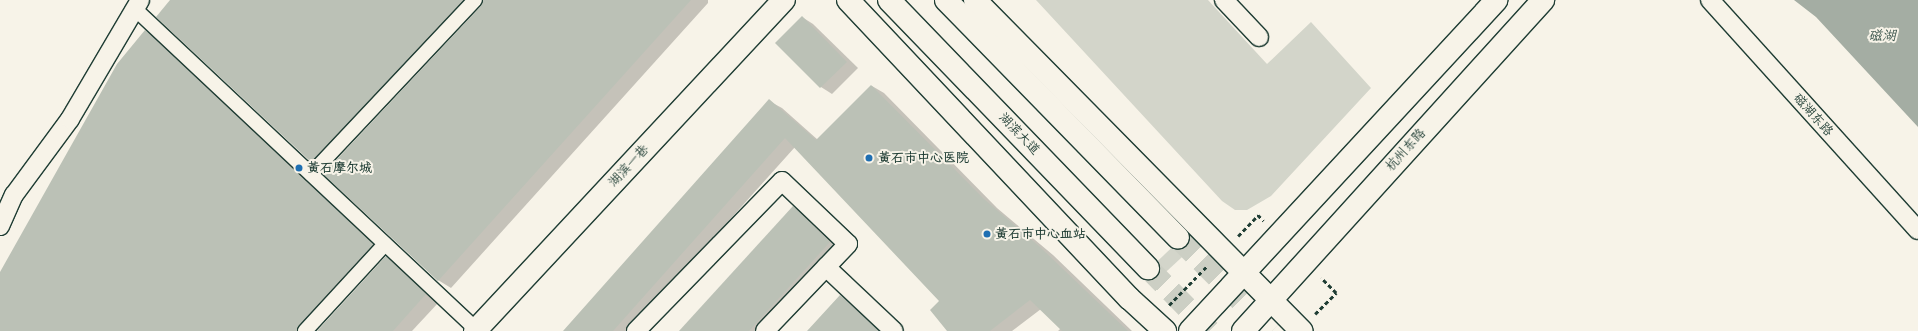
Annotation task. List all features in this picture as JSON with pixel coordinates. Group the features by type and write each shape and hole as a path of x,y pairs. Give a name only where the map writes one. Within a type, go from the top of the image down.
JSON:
{"main road":[{"name":"湖滨一巷","path":"476,330 784,0"},
{"path":"848,0 1159,326"},
{"name":"湖滨大道","path":"889,0 1148,268"},
{"path":"946,0 1178,238"},
{"path":"975,0 1243,274 1301,331"},
{"path":"1190,331 1497,0"},
{"name":"杭州东路","path":"1243,331 1543,0"}],"street":[{"path":"311,174 475,0"},
{"path":"1224,0 1259,37"},
{"name":"磁湖东路","path":"1710,0 1918,230"},
{"path":"0,226 14,195 70,119 137,4 311,174 476,330"},
{"path":"636,331 782,181 848,244 765,331"},
{"path":"305,331 385,244"},
{"path":"826,267 894,331"}],"path":[{"path":"1159,326 1222,252 1258,215"}],"shaded area":[{"path":"1036,0 1208,0 1267,64 1311,22 1371,88 1271,196 1247,210 1235,210 1222,201"},
{"path":"1184,236 1194,246 1154,283 1145,273"}],"water":[{"name":"磁湖","path":"1794,0 1918,0 1918,127 1816,17"}],"building":[{"path":"170,0 463,0 311,162 156,17"},
{"path":"483,0 691,0 438,281 323,174 481,6"},
{"path":"802,16 847,62 820,88 775,43"},
{"path":"145,30 373,244 299,325 297,331 0,331 0,272 117,64"},
{"path":"871,85 984,199 1040,247 1128,331 1062,331 1030,300 990,331 947,331 930,310 939,301 785,138 613,331 563,331 769,99 816,140"},
{"path":"793,206 830,242 749,331 679,331"},
{"path":"386,256 426,294 393,331 317,331"},
{"path":"840,295 856,310 879,331 807,331"}],"tunnel":[{"path":"1178,238 1271,331"},
{"path":"1148,268 1210,331"}],"place":[{"name":"黄石市中心医院","path":"869,158"},
{"name":"黄石摩尔城","path":"299,168"},
{"name":"黄石市中心血站","path":"987,234"}]}
